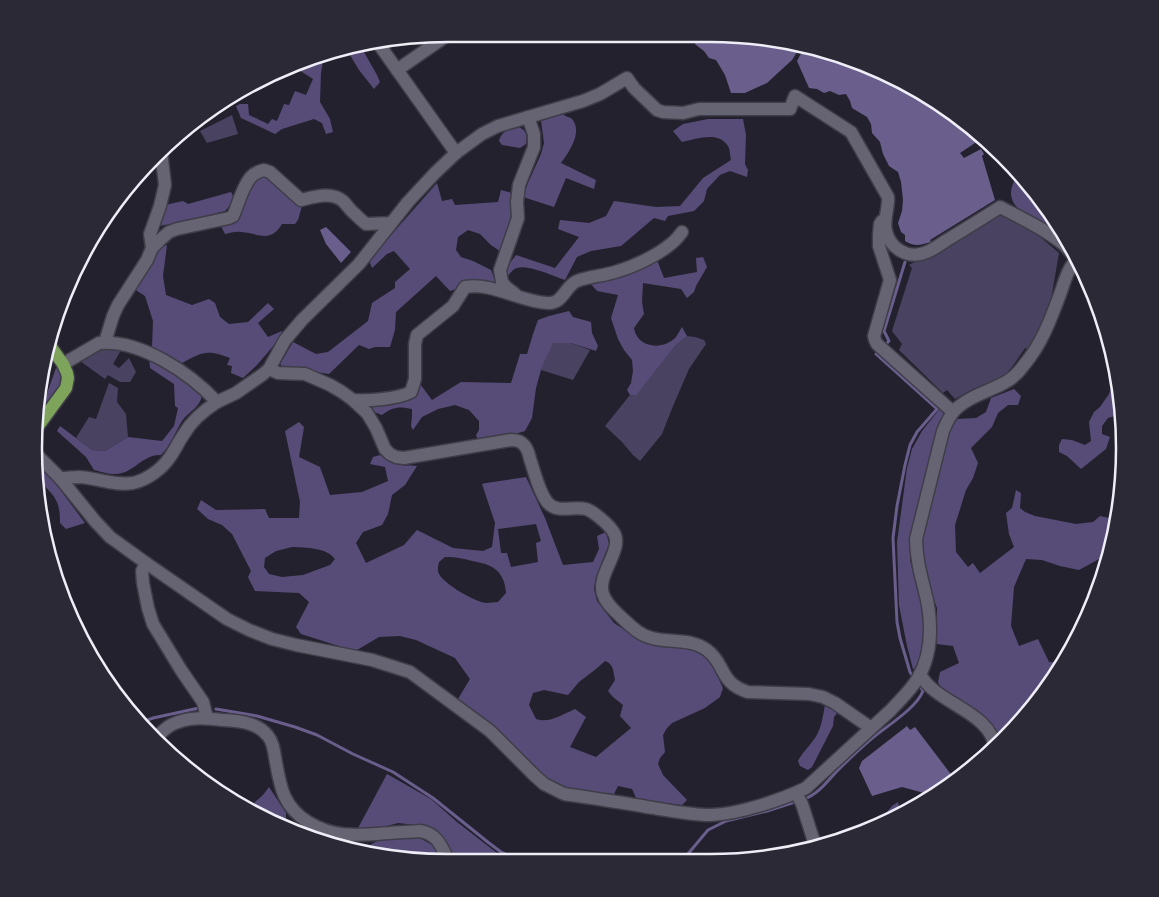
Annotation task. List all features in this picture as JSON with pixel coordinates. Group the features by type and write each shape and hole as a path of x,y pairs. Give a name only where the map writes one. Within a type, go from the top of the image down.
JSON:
{"main road":[{"path":"44,416 66,388 67,373 54,351"}],"street":[{"path":"397,70 437,42"},
{"path":"382,48 456,153"},
{"path":"60,478 79,477 120,484 134,483 147,478 161,468 170,458 184,433 204,410 236,393 262,376 269,369 285,340 302,320 359,264 408,202 456,153 482,134 498,126 600,94 627,78 651,105 663,112 683,113 699,109 790,109 796,96 851,132 888,197 885,230 890,242 909,255 925,253 1000,207 1030,222 1059,240"},
{"path":"517,296 502,282 500,270 518,218 519,185 534,147 534,134 528,117"},
{"path":"152,248 150,234 165,185 162,160"},
{"path":"106,342 118,305 147,260 152,248 169,232 233,216 250,178 257,172 264,170 270,172 301,200 318,196 338,198 366,224 391,224"},
{"path":"886,214 880,224 878,234 879,246 890,280 874,336 875,340 953,412"},
{"path":"353,400 366,401 404,395 411,392 415,379 415,344 417,335 453,306 465,287 489,288 548,303 555,302 561,298 574,282 618,271 646,259 672,243 682,232"},
{"path":"42,460 60,478 94,521 110,537 227,619 272,639 372,660 410,672 490,732 544,784 564,794 681,813 710,815 725,813 799,798 806,788 891,710 917,679 928,655 931,636 927,602 916,552 916,539 943,431 953,412 959,406 1004,383 1024,366 1048,326 1072,264"},
{"path":"63,364 99,343 127,345 147,351 160,358 207,391 217,402"},
{"path":"269,369 278,373 305,374 330,385 353,400 367,413 385,449 396,457 404,458 511,440 518,441 528,451 539,486 545,500 551,507 558,509 586,509 613,531 617,539 616,546 602,578 601,585 607,603 635,630 650,638 692,643 707,649 713,655 727,679 740,689 748,692 809,694 823,697 871,728"},
{"path":"146,563 142,571 143,583 153,624 180,670 203,702 207,718"},
{"path":"917,679 982,723 992,736 993,740"},
{"path":"160,734 171,725 194,718 237,721 254,725 269,736 274,746 284,794 288,804 307,821 321,829 343,835 428,832 440,843 445,854"},
{"path":"799,798 814,842"}],"shaded area":[{"path":"694,42 737,43 797,52 792,60 767,83 745,93 731,93 725,75 716,60 709,58"},
{"path":"364,51 380,82 374,89 359,70 350,55"},
{"path":"801,53 866,73 914,97 958,126 977,142 960,153 964,158 981,149 984,154 982,156 995,200 930,240 931,242 918,245 905,241 905,235 901,232 898,223 903,200 898,172 889,166 880,142 872,133 871,124 867,117 852,108 846,94 839,95 830,91 824,93 817,89 809,88 797,61"},
{"path":"323,62 320,102 330,119 333,132 326,134 322,123 314,119 282,129 275,134 241,118 236,106 248,104 249,115 268,124 272,119 277,121 284,104 289,105 295,91 306,95 313,79 300,71"},
{"path":"563,114 571,118 575,123 576,135 561,163 596,180 594,189 566,178 554,207 523,197 544,143 541,121"},
{"path":"232,115 238,134 207,143 200,131"},
{"path":"708,119 743,119 746,135 745,164 748,170 747,177 730,171 720,175 707,189 704,201 694,211 668,216 665,221 654,218 621,246 591,251 577,257 565,280 534,269 522,267 514,269 508,276 506,268 516,255 555,268 579,237 558,229 560,220 589,223 606,216 614,201 656,207 680,206 703,178 731,160 729,148 720,139 708,137 682,142 673,131 683,124"},
{"path":"516,125 526,133 526,144 520,148 502,145 499,141 502,135"},
{"path":"263,173 302,206 298,220 295,224 282,224 278,230 268,236 239,232 225,234 221,226 237,219 243,208 248,191 256,178"},
{"path":"1015,180 1033,201 1053,231 1018,209 1012,199 1012,188"},
{"path":"437,183 442,201 452,199 455,205 498,202 501,190 512,193 511,216 501,252 480,234 468,230 458,237 456,250 461,257 491,270 496,283 484,280 467,280 459,288 450,291 436,276 396,312 395,330 390,347 369,349 359,345 329,374 283,367 280,364 293,342 316,354 328,352 368,321 372,303 395,288 395,282 410,269 394,251 387,254 372,268 369,260"},
{"path":"231,192 233,196 231,204 225,211 159,226 165,205 183,201 188,204"},
{"path":"1001,214 1024,225 1059,253 1049,311 1028,349 1025,348 1003,377 973,389 955,399 947,390 943,393 899,350 902,344 892,331 912,268 909,265 935,255"},
{"path":"326,227 351,252 341,263 326,244 320,230"},
{"path":"167,245 163,276 166,295 192,305 209,299 215,303 220,317 229,324 248,322 268,303 274,309 258,323 268,337 282,331 281,337 243,378 231,373 232,366 227,365 230,358 222,355 216,353 200,354 182,363 152,347 153,321 145,296 134,289 158,248"},
{"path":"703,257 707,267 694,292 687,298 681,289 643,283 642,302 644,314 634,328 640,340 658,346 671,341 682,327 687,336 676,345 636,396 630,395 627,390 631,383 633,371 632,360 618,339 611,318 618,295 597,291 590,283 657,260 664,278 697,272 696,258"},
{"path":"569,311 573,317 591,322 592,333 598,346 596,351 571,343 553,343 541,370 536,388 532,418 525,431 478,440 476,435 479,430 479,421 469,410 455,405 438,409 422,417 413,430 411,426 412,409 396,408 382,415 374,412 371,403 407,400 420,384 432,400 461,382 511,383 520,354 527,354 538,320"},
{"path":"687,336 704,340 706,344 689,369 662,434 640,461 605,426 630,395 636,396 676,345"},
{"path":"553,342 571,343 590,350 573,380 541,370"},
{"path":"108,349 121,350 113,364 119,368 129,358 136,372 130,382 120,382 108,375 105,379 80,361 90,352"},
{"path":"149,357 196,389 202,395 201,399 197,406 182,421 161,455 145,459 119,474 94,470 86,457 57,431 60,426 92,450 105,451 128,437 162,441 174,426 178,408 175,406 174,384 150,368"},
{"path":"56,368 61,372 61,386 45,407 46,396"},
{"path":"109,383 118,388 117,402 126,414 128,437 105,451 92,450 76,438 89,417 96,419"},
{"path":"1112,386 1115,416 1108,418 1102,426 1102,434 1110,437 1106,449 1081,469 1067,456 1059,452 1059,445 1062,439 1072,440 1085,445 1091,441 1089,422 1094,412 1109,394"},
{"path":"1014,389 1021,396 1018,405 1008,405 998,413 992,427 971,448 978,463 973,478 966,490 955,525 956,552 968,567 973,563 980,573 1014,547 1009,534 1006,513 1012,508 1016,490 1021,493 1020,508 1035,516 1076,524 1093,522 1100,516 1109,518 1111,515 1102,557 1079,570 1042,560 1026,559 1014,587 1011,626 1019,646 1038,639 1049,662 1055,662 1033,696 998,736 988,724 944,693 938,682 940,672 959,663 953,646 937,644 937,608 928,584 920,548 947,436 957,419 976,418 986,412 991,398"},
{"path":"941,407 944,413 932,447 912,535 910,560 922,609 924,634 922,650 916,669 913,669 899,605 897,542 907,468 912,449 922,431"},
{"path":"299,422 304,427 299,457 320,467 330,495 362,492 388,481 385,467 370,464 373,457 380,455 395,464 417,466 405,485 392,495 388,514 382,525 363,532 356,543 366,563 404,545 417,530 453,548 483,551 492,547 495,523 482,484 526,477 545,518 563,565 593,562 599,549 597,536 606,532 609,544 596,577 594,589 597,601 614,623 637,638 691,650 709,658 723,688 720,697 705,708 672,723 663,735 665,752 658,764 663,775 687,800 682,805 637,800 632,789 618,786 614,794 582,791 557,785 541,776 458,699 470,679 455,658 416,640 400,636 379,637 357,650 301,634 296,627 309,602 299,593 255,591 248,577 251,571 232,534 222,525 208,519 197,509 201,500 216,510 265,509 269,518 299,518 300,502 285,431","holes":["536,524 541,541 536,543 538,562 511,567 507,553 501,553 498,529","292,547 315,549 326,552 335,559 330,565 303,575 282,577 269,574 264,567 265,558 276,551","445,557 454,557 489,565 501,576 506,593 498,602 481,602 460,592 442,578 438,571 439,562","605,661 612,666 615,680 608,691 623,705 620,716 631,728 596,757 570,747 586,717 575,709 556,718 536,719 529,705 533,693 544,690 568,695 579,682"]},
{"path":"43,467 85,523 66,529 60,523 58,505 44,486"},
{"path":"825,704 838,712 812,767 808,770 800,766 798,761 818,734"},
{"path":"907,726 910,730 915,727 952,775 924,793 902,787 872,796 859,768 862,761"},
{"path":"387,774 431,799 457,822 499,854 447,854 423,826 398,823 376,829 357,830"},
{"path":"269,787 286,813 286,821 246,800 254,803"},
{"path":"898,802 899,808 884,816"},
{"path":"418,837 434,846 438,854 422,854 370,847 381,839"}],"waterway":[{"path":"883,347 889,341 884,331 905,262"},
{"path":"879,351 876,354 937,409 917,432 910,445 897,506 893,538 897,622 910,672 914,678"},
{"path":"804,799 817,791 861,748 914,704 923,691 918,683"},
{"path":"147,720 199,708"},
{"path":"216,709 257,716 295,727 317,735 393,772 433,798 506,854"},
{"path":"688,854 708,830 726,821 798,801"}]}
